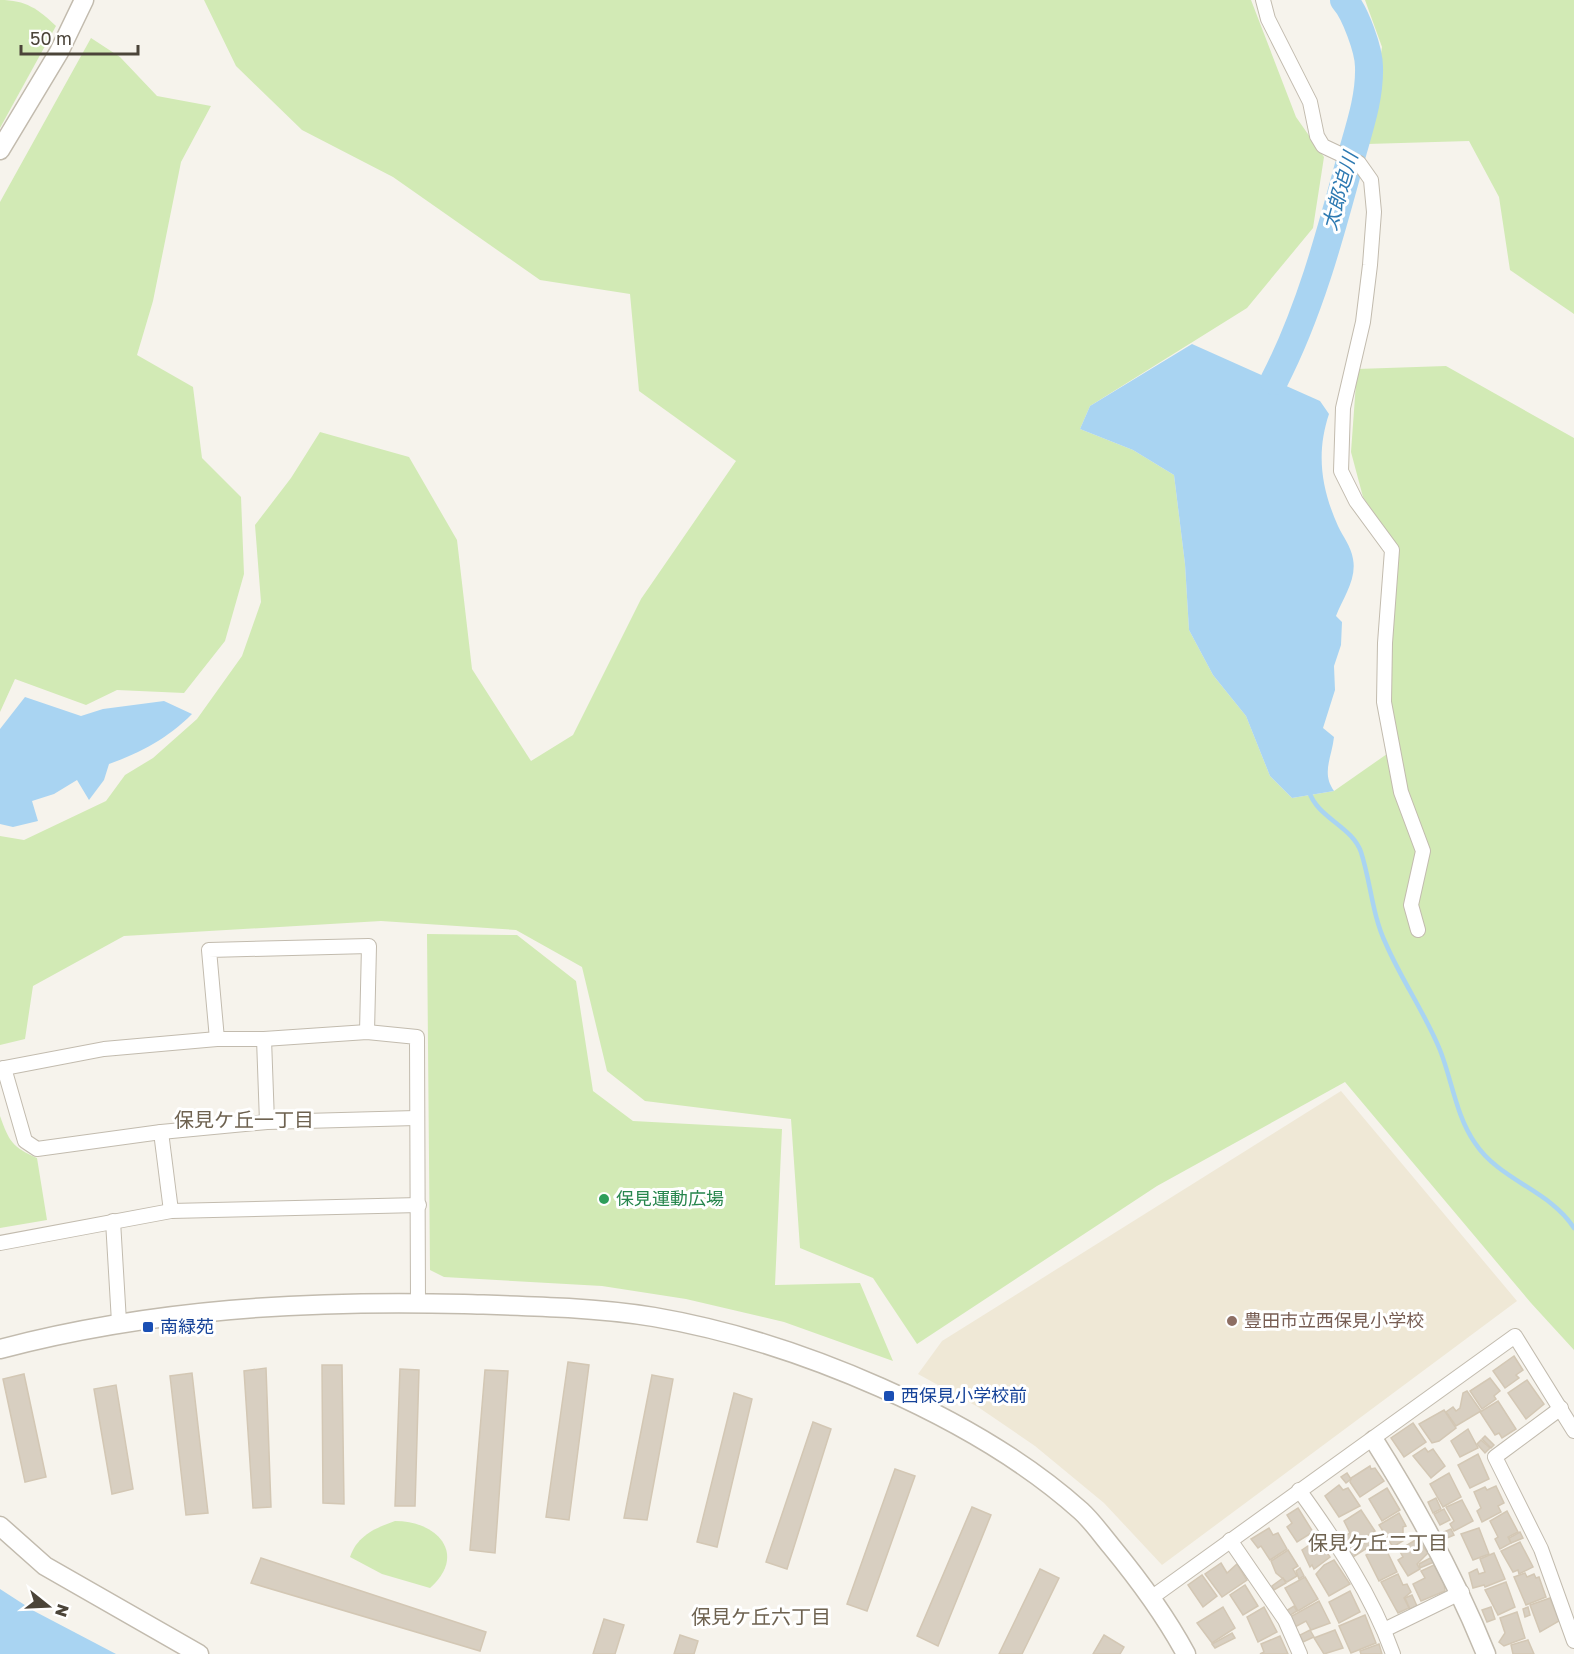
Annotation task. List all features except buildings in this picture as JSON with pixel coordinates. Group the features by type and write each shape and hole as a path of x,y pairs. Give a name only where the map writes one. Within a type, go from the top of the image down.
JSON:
{"street":[{"path":"0,150 59,51 84,0"},
{"path":"1263,0 1268,19 1311,102 1317,136 1323,146 1359,163 1371,180 1374,212 1363,322 1342,408 1341,471 1356,501 1392,550 1385,643 1384,702 1401,792 1422,851 1411,904 1418,930"},
{"path":"217,1039 209,950 369,946 367,1032"},
{"path":"416,1118 267,1122 161,1132 37,1149 25,1141 2,1068 104,1049 217,1039 264,1039 367,1032 417,1037 418,1303"},
{"path":"264,1039 267,1122"},
{"path":"161,1132 171,1210"},
{"path":"0,1244 171,1210 419,1205"},
{"path":"113,1221 119,1322"},
{"path":"0,1349 119,1322 223,1309 418,1303 556,1307 654,1317 770,1345 866,1382 963,1428 1020,1462 1084,1513 1151,1598 1186,1654"},
{"path":"1151,1598 1299,1490 1374,1440 1515,1336 1574,1431"},
{"path":"1561,1408 1496,1457 1541,1549 1574,1641"},
{"path":"1374,1440 1424,1520 1461,1592 1486,1654"},
{"path":"1299,1490 1337,1546 1384,1630 1393,1654"},
{"path":"0,1526 45,1566 200,1654"},
{"path":"1230,1540 1275,1604 1300,1654"},
{"path":"1384,1630 1461,1592"}],"shaded area":[{"name":"豊田市立西保見小学校","path":"1341,1091 1517,1301 1162,1565 1104,1503 1035,1446 978,1407 918,1374 942,1341"}],"green space":[{"path":"0,0 9,0 31,7 56,26 0,128"},
{"path":"204,0 1251,0 1296,117 1324,157 1313,228 1247,308 1090,406 1080,429 1133,450 1174,475 1185,564 1189,630 1213,675 1246,716 1270,776 1292,798 1334,791 1397,747 1386,702 1398,548 1363,497 1351,452 1357,369 1446,366 1574,438 1574,1350 1531,1303 1345,1082 1157,1186 917,1344 873,1278 800,1248 791,1119 645,1101 607,1071 582,967 516,930 381,921 124,936 33,986 25,1039 0,1045 0,836 24,840 106,801 125,775 153,758 197,719 242,656 261,602 255,525 291,478 320,432 409,457 457,540 472,669 531,761 573,735 641,599 736,461 639,391 630,294 540,280 393,177 302,130 236,66"},
{"path":"1365,0 1574,0 1574,314 1510,270 1499,197 1469,141 1367,144 1382,47"},
{"path":"91,38 120,57 157,96 211,106 181,162 153,301 137,355 193,387 202,458 241,497 244,574 225,641 184,693 117,690 86,705 15,679 0,712 0,202"},
{"name":"保見運動広場","path":"427,934 517,935 576,981 593,1091 633,1121 782,1129 775,1285 860,1283 893,1361 784,1322 686,1299 602,1286 444,1277 430,1270"},
{"path":"0,1116 12,1142 37,1158 47,1220 0,1228"},
{"path":"395,1521 410,1522 424,1527 435,1533 442,1542 447,1552 446,1563 441,1575 430,1588 382,1574 350,1557 362,1538"}],"water":[{"path":"1192,344 1320,401 1329,414 1322,457 1324,484 1332,512 1351,550 1354,566 1349,588 1336,616 1342,622 1341,645 1334,666 1335,690 1323,728 1334,737 1328,765 1328,778 1334,791 1292,798 1270,776 1246,716 1213,675 1189,630 1185,564 1174,475 1133,450 1080,429 1090,406"},
{"path":"25,697 81,716 103,709 164,701 192,714 154,744 109,764 104,780 89,800 77,780 54,794 32,801 38,821 13,827 0,824 0,729"},
{"path":"0,1589 34,1611 116,1654 0,1654"}],"waterway":[{"name":"太郎迫川","path":"1274,381 1298,329 1317,275 1365,105 1369,80 1367,51 1357,22 1344,0"},
{"path":"1309,791 1319,808 1357,843 1381,933 1434,1036 1463,1121 1475,1143 1498,1167 1552,1204 1574,1228"}],"place":[{"name":"保見運動広場","path":"604,1199"},
{"name":"豊田市立西保見小学校","path":"1232,1321"},
{"name":"南緑苑","path":"148,1327"},
{"name":"西保見小学校前","path":"889,1396"}],"district":[{"name":"保見ケ丘一丁目","path":"244,1120"},
{"name":"保見ケ丘二丁目","path":"1378,1543"},
{"name":"保見ケ丘六丁目","path":"761,1617"}]}
